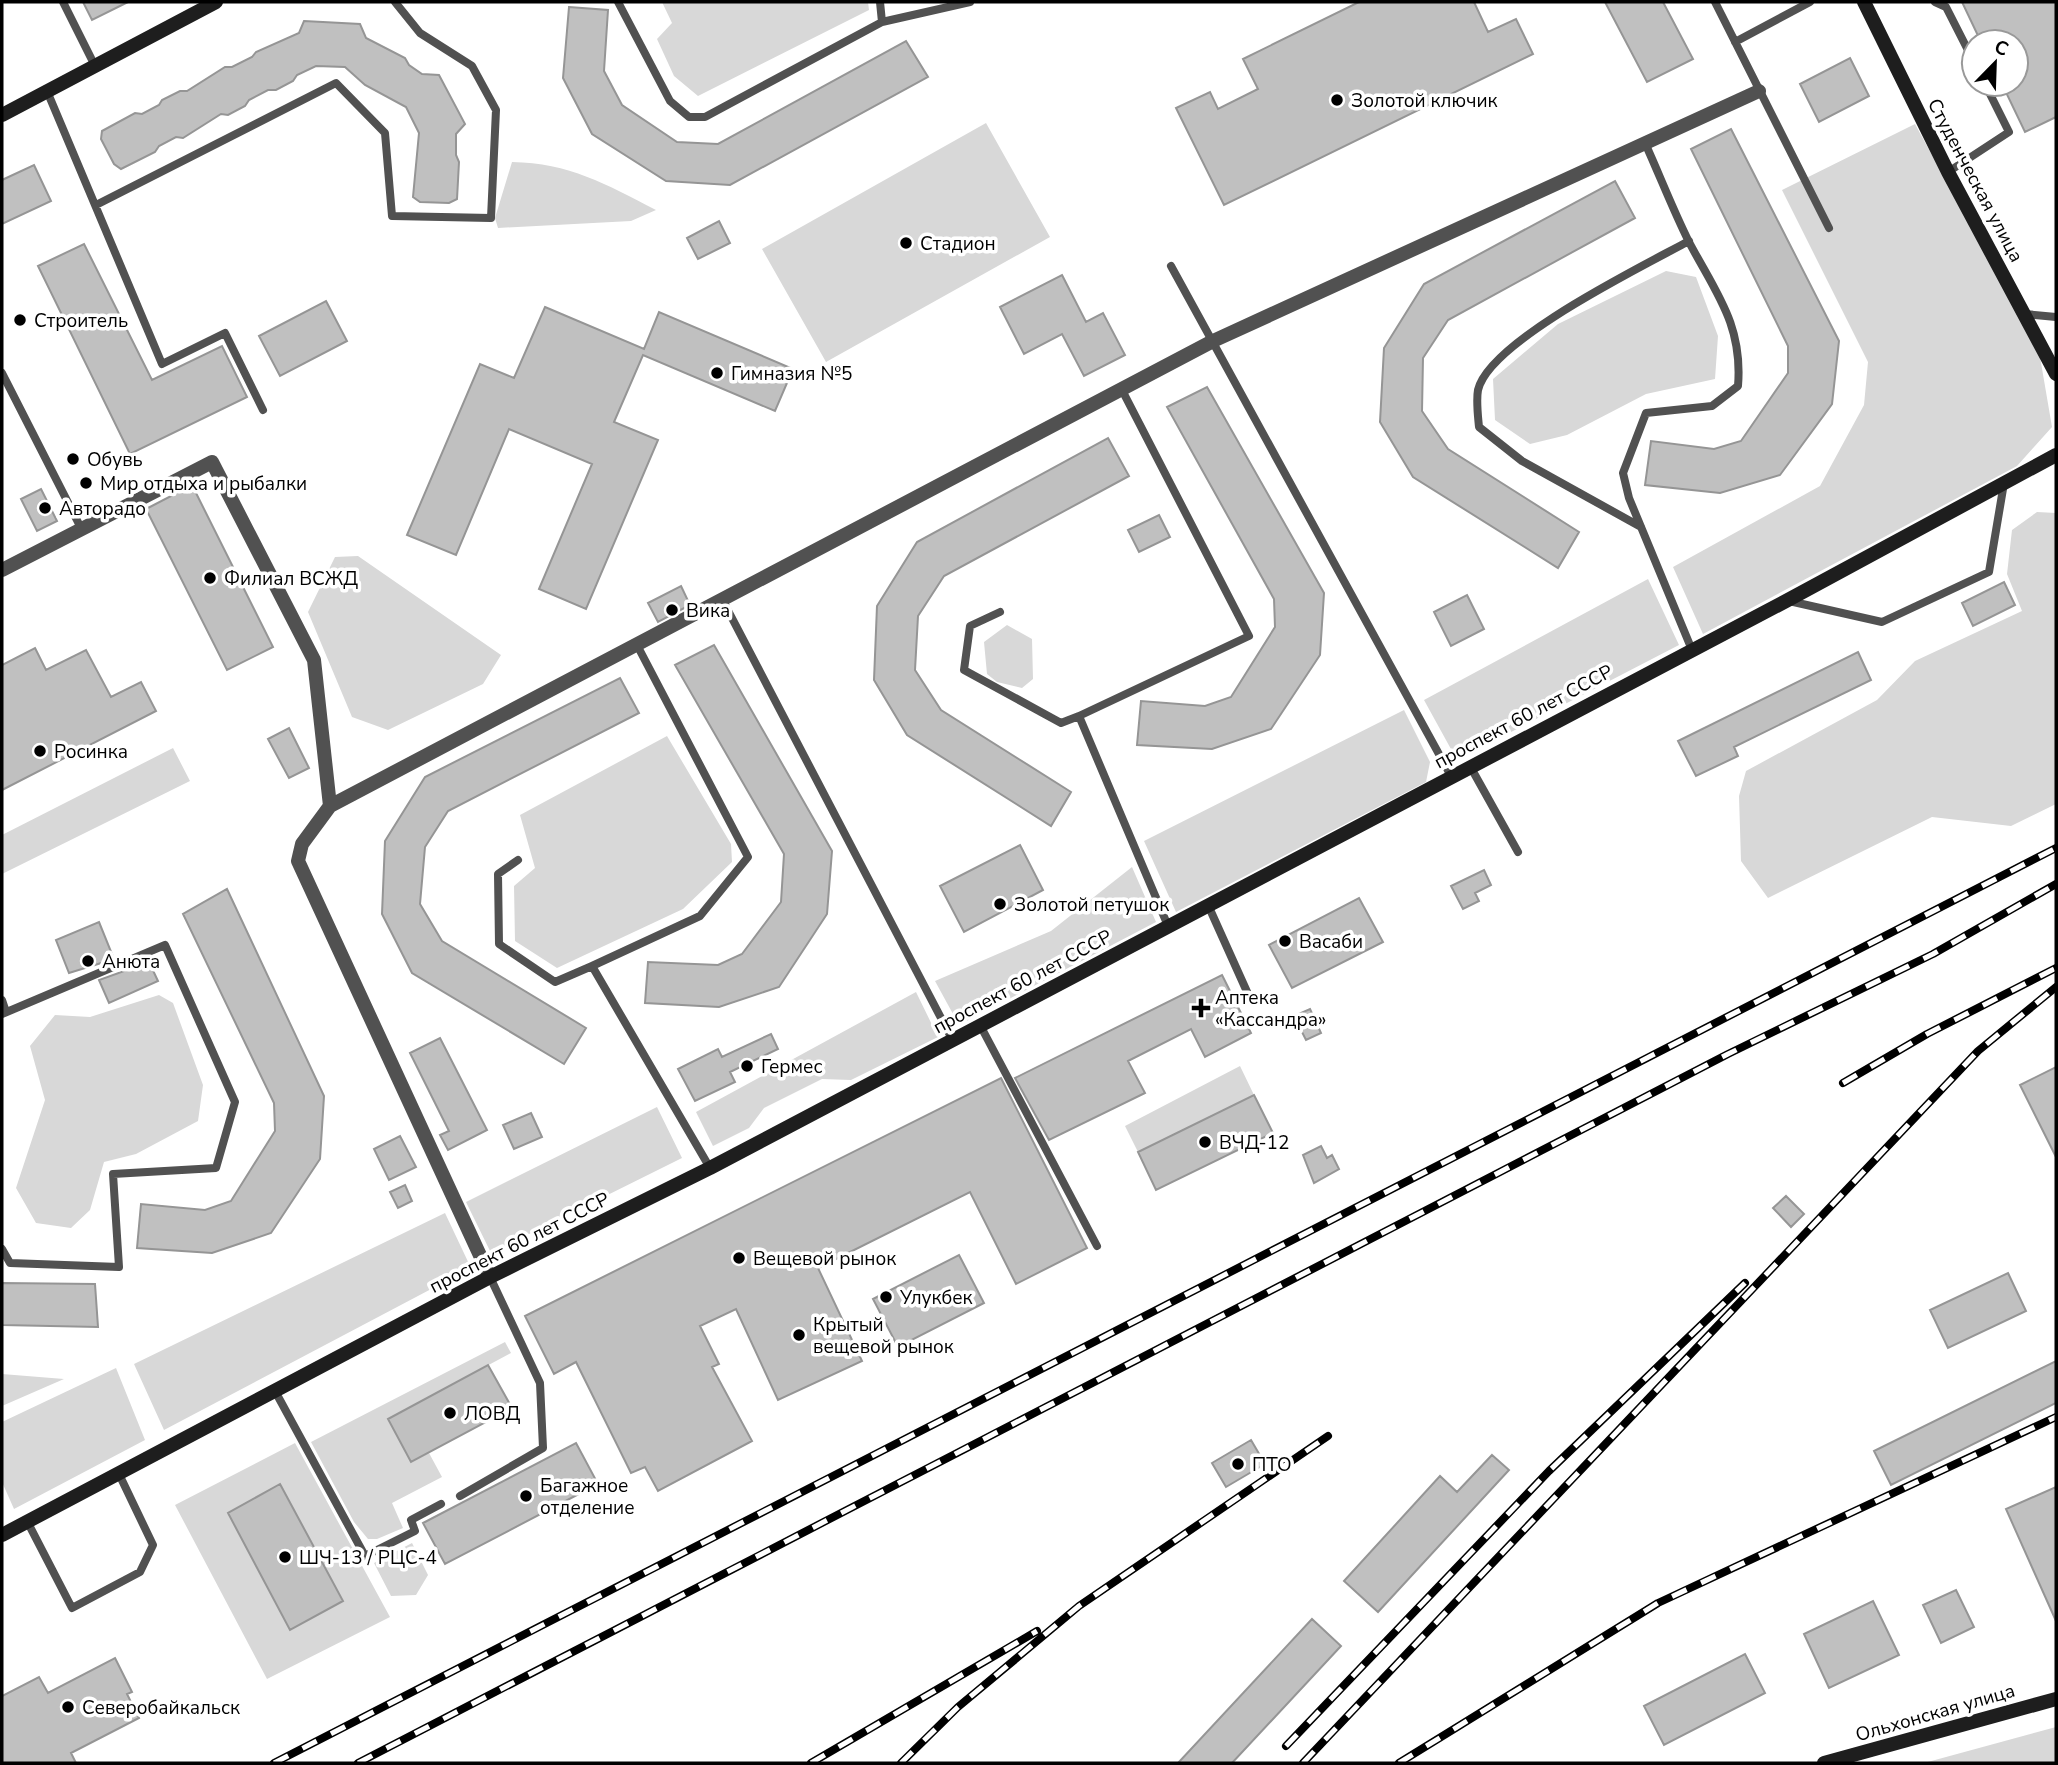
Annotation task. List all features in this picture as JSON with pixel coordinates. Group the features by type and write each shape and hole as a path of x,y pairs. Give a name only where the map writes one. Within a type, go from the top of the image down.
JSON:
{"street":[{"path":"2,115 216,2"},
{"name":"Студенческая улица","path":"1864,2 1948,172 2056,374"},
{"path":"490,1277 298,861 302,844 330,806 1213,341 1759,91"},
{"name":"проспект 60 лет СССР","path":"2,1535 490,1277 710,1168 1470,765 1786,601 2056,455"},
{"path":"2,570 212,461 314,660 330,806"},
{"name":"Ольхонская улица","path":"1824,1763 2056,1699"}],"lane":[{"path":"63,2 95,66"},
{"path":"96,205 336,83 385,133 392,216 491,218 496,110 472,66 420,33 395,2"},
{"path":"618,2 670,101 689,117 705,117 882,22 970,2"},
{"path":"880,2 882,22"},
{"path":"1715,2 1829,228"},
{"path":"1935,2 1947,6 1960,33"},
{"path":"1735,42 1808,3"},
{"path":"47,91 162,364 225,333 262,410"},
{"path":"1948,172 2008,132 1992,98"},
{"path":"1645,143 1689,241 1724,303 1741,356 1738,386 1712,406 1646,413 1623,473 1641,527 1692,650"},
{"path":"1641,527 1521,461 1479,428 1478,388 1505,352 1550,318 1689,241"},
{"path":"1171,266 1451,776"},
{"path":"2025,314 2056,317"},
{"path":"2,373 82,530"},
{"path":"1000,612 970,626 964,670 1061,723 1249,636 1122,390"},
{"path":"1786,601 1882,622 1989,572 2004,484"},
{"path":"722,599 952,1040"},
{"path":"518,860 498,874 499,944 555,982 700,916 748,857 637,645"},
{"path":"1079,716 1168,926"},
{"path":"1470,765 1518,852"},
{"path":"1208,905 1248,995"},
{"path":"2,1000 4,1013 165,945 236,1102 216,1168 114,1174 119,1267 10,1263 2,1249"},
{"path":"592,966 710,1168"},
{"path":"980,1025 1097,1247"},
{"path":"460,1496 542,1448 540,1382 490,1277"},
{"path":"275,1391 365,1556 415,1531 411,1520 441,1504"},
{"path":"27,1521 72,1608 140,1572 153,1545 119,1474"}],"shaded area":[{"path":"662,2 868,2 869,10 698,96 674,76 657,39 672,23"},
{"name":"Стадион","path":"986,123 1050,237 826,362 762,249"},
{"path":"1915,124 2039,351 2052,427 2017,466 1703,634 1673,567 1820,486 1864,405 1868,362 1782,190"},
{"path":"512,162 552,166 587,177 656,210 631,221 498,228 495,218"},
{"path":"1666,271 1696,277 1718,336 1715,379 1646,394 1567,435 1530,444 1495,420 1493,379 1558,324"},
{"path":"2037,512 2056,513 2056,804 2011,826 1932,817 1768,898 1741,861 1739,796 1746,771 1877,700 1915,661 2022,611 2007,574 2012,530"},
{"path":"358,556 501,655 483,684 388,730 352,717 308,612 335,557"},
{"path":"1648,579 1679,645 1457,760 1424,700"},
{"path":"1007,625 1032,639 1033,679 1022,688 997,682 987,674 984,642"},
{"path":"1404,710 1430,762 1426,782 1176,912 1144,841"},
{"path":"667,736 731,844 732,862 683,909 557,968 515,941 514,886 535,868 520,815"},
{"path":"173,748 190,781 2,874 2,835"},
{"path":"1132,867 1156,922 959,1025 935,981 1051,931"},
{"path":"916,992 938,1037 851,1080 822,1079 764,1108 749,1128 713,1146 696,1112"},
{"path":"159,995 173,1003 203,1085 198,1121 136,1154 104,1162 90,1210 71,1228 36,1223 16,1188 45,1100 30,1046 55,1015 90,1017"},
{"path":"1240,1066 1254,1095 1138,1152 1125,1126"},
{"path":"657,1107 682,1158 491,1253 466,1202"},
{"path":"445,1213 471,1268 164,1430 134,1364"},
{"path":"505,1342 511,1353 388,1419 411,1462 429,1453 442,1477 392,1503 403,1528 377,1539 368,1539 354,1522 311,1442"},
{"path":"116,1368 145,1440 14,1509 2,1482 2,1422"},
{"path":"2,1374 64,1379 2,1406"},
{"path":"295,1443 390,1617 267,1679 175,1505"},
{"path":"412,1543 428,1575 416,1595 391,1596 374,1563"},
{"path":"2056,1727 2056,1763 1924,1763"}],"building":[{"path":"83,2 128,2 92,20"},
{"name":"Золотой ключик","path":"1359,2 1474,2 1488,32 1516,19 1533,54 1224,205 1176,108 1210,92 1218,109 1258,89 1243,59"},
{"path":"1605,2 1663,2 1693,59 1647,82"},
{"path":"1962,2 2056,2 2056,117 2025,132 2009,98 2030,98 2030,28 1974,28"},
{"path":"569,7 608,10 604,71 622,105 677,142 718,144 906,41 928,77 730,185 666,181 592,134 563,78"},
{"path":"304,21 360,24 366,38 405,58 409,65 422,74 439,75 465,124 456,134 456,155 459,162 457,199 449,203 420,202 413,197 419,133 406,107 365,85 345,67 316,66 276,90 268,90 249,100 245,106 228,115 221,114 183,138 176,137 159,146 155,152 121,169 114,164 101,139 102,131 135,113 142,114 159,105 162,100 180,91 187,91 225,67 232,67 252,57 256,52 299,33"},
{"path":"1850,58 1869,96 1819,122 1800,84"},
{"path":"1731,129 1839,341 1832,404 1780,475 1720,493 1645,485 1651,441 1714,449 1741,441 1788,373 1788,346 1691,149"},
{"path":"34,165 51,201 2,224 2,180"},
{"path":"1615,181 1635,218 1448,320 1423,358 1422,411 1448,449 1579,532 1558,568 1413,477 1380,422 1384,348 1424,284"},
{"path":"719,221 730,243 698,259 687,238"},
{"path":"84,244 152,380 222,346 247,397 130,454 38,266"},
{"path":"1062,275 1086,322 1103,313 1125,355 1084,376 1062,334 1024,354 1000,307"},
{"path":"326,301 347,341 280,376 259,336"},
{"path":"545,307 644,349 659,312 793,369 775,411 643,355 614,422 658,440 586,609 539,589 592,464 509,429 456,555 407,535 480,364 514,378"},
{"path":"1207,387 1324,593 1320,655 1271,729 1212,749 1137,745 1141,701 1205,706 1231,697 1275,627 1274,599 1167,407"},
{"path":"1108,438 1129,476 944,576 918,616 915,670 941,710 1071,792 1051,826 907,735 874,680 877,606 917,542"},
{"name":"Филиал ВСЖД","path":"192,485 273,647 227,670 146,509"},
{"path":"41,489 57,521 37,531 21,499"},
{"path":"1159,515 1170,537 1139,552 1128,530"},
{"path":"2004,582 2015,605 1973,626 1962,603"},
{"path":"681,586 690,605 658,622 648,603"},
{"path":"1467,595 1484,629 1451,646 1434,612"},
{"path":"714,645 832,851 827,914 779,987 719,1007 645,1003 648,962 718,965 742,954 781,902 784,854 675,665"},
{"name":"Росинка","path":"35,648 46,670 86,650 111,697 141,682 156,711 2,790 2,665"},
{"path":"1858,652 1871,680 1734,747 1738,756 1696,776 1678,741"},
{"path":"620,678 639,713 448,811 425,847 420,904 442,941 586,1028 564,1064 412,973 382,914 385,841 425,777"},
{"path":"289,728 309,768 289,778 268,739"},
{"path":"1020,845 1043,890 964,932 940,886"},
{"path":"1484,870 1491,885 1475,893 1479,901 1463,909 1451,886"},
{"path":"227,889 324,1096 320,1159 271,1233 212,1253 137,1248 141,1204 205,1210 231,1201 275,1131 274,1103 183,914"},
{"path":"1359,898 1383,942 1292,988 1269,945"},
{"path":"99,922 114,959 69,973 56,940"},
{"path":"149,962 158,981 109,1003 99,980"},
{"path":"1222,975 1251,1033 1205,1057 1191,1029 1128,1061 1145,1093 1049,1140 1015,1078"},
{"path":"1310,1009 1321,1033 1306,1040 1294,1016"},
{"path":"771,1034 778,1049 730,1072 735,1082 695,1101 678,1069 718,1049 722,1057"},
{"path":"440,1038 487,1130 448,1150 440,1135 449,1131 410,1053"},
{"path":"2056,1067 2056,1157 2020,1085"},
{"name":"Вещевой рынок","path":"1001,1078 1087,1248 1016,1284 970,1192 818,1268 862,1361 778,1400 736,1309 700,1326 719,1364 712,1367 752,1441 658,1491 645,1467 631,1473 576,1362 554,1374 525,1316"},
{"name":"ВЧД-12","path":"1254,1095 1273,1133 1156,1190 1138,1152"},
{"path":"531,1113 542,1137 514,1149 503,1125"},
{"path":"400,1136 416,1167 389,1180 374,1149"},
{"path":"1321,1146 1327,1158 1332,1155 1339,1169 1314,1183 1303,1155"},
{"path":"405,1185 412,1201 398,1208 390,1192"},
{"path":"1786,1196 1804,1214 1791,1227 1773,1208"},
{"path":"959,1255 984,1303 898,1347 873,1299"},
{"path":"2008,1273 2026,1311 1948,1348 1930,1310"},
{"path":"2,1283 95,1284 98,1327 2,1325"},
{"path":"2056,1361 2056,1403 1891,1485 1874,1451"},
{"name":"ЛОВД","path":"488,1365 512,1408 411,1462 388,1419"},
{"name":"ПТО","path":"1251,1440 1265,1464 1226,1487 1212,1463"},
{"name":"Багажное отделение","path":"576,1443 598,1484 445,1564 423,1523"},
{"path":"1492,1455 1509,1470 1378,1612 1344,1581 1440,1476 1457,1492"},
{"name":"ШЧ-13 / РЦС-4","path":"280,1484 343,1601 290,1630 228,1513"},
{"path":"2056,1487 2056,1621 2006,1509"},
{"path":"1956,1590 1974,1627 1941,1643 1923,1605"},
{"path":"1873,1601 1899,1655 1829,1688 1804,1634"},
{"path":"1312,1619 1341,1646 1232,1763 1178,1763"},
{"path":"1745,1654 1765,1693 1664,1745 1644,1706"},
{"name":"Северобайкальск","path":"115,1658 132,1692 127,1694 139,1718 71,1753 76,1763 2,1763 2,1696 39,1677 48,1693"}],"railway":[{"path":"274,1763 2056,848"},
{"path":"358,1763 1728,1054 1933,954 2056,884"},
{"path":"1843,1083 1927,1034 2056,968"},
{"path":"1303,1763 1978,1051 2056,987"},
{"path":"1286,1746 1549,1471 1745,1283"},
{"path":"1399,1763 1658,1603 2056,1417"},
{"path":"901,1763 958,1707 1079,1606 1328,1436"},
{"path":"811,1763 1037,1631"}],"place":[{"name":"Золотой ключик","path":"1337,100"},
{"name":"Стадион","path":"906,243"},
{"name":"Строитель","path":"20,320"},
{"name":"Гимназия №5","path":"717,373"},
{"name":"Обувь","path":"73,459"},
{"name":"Мир отдыха и рыбалки","path":"86,483"},
{"name":"Авторадо","path":"45,508"},
{"name":"Филиал ВСЖД","path":"210,578"},
{"name":"Вика","path":"672,610"},
{"name":"Росинка","path":"40,751"},
{"name":"Золотой петушок","path":"1000,904"},
{"name":"Васаби","path":"1285,941"},
{"name":"Анюта","path":"88,961"},
{"name":"Аптека «Кассандра»","path":"1201,1008"},
{"name":"Гермес","path":"747,1066"},
{"name":"ВЧД-12","path":"1205,1142"},
{"name":"Вещевой рынок","path":"739,1258"},
{"name":"Улукбек","path":"886,1297"},
{"name":"Крытый вещевой рынок","path":"799,1335"},
{"name":"ЛОВД","path":"450,1413"},
{"name":"ПТО","path":"1238,1464"},
{"name":"Багажное отделение","path":"526,1496"},
{"name":"ШЧ-13 / РЦС-4","path":"285,1557"},
{"name":"Северобайкальск","path":"68,1707"}]}
